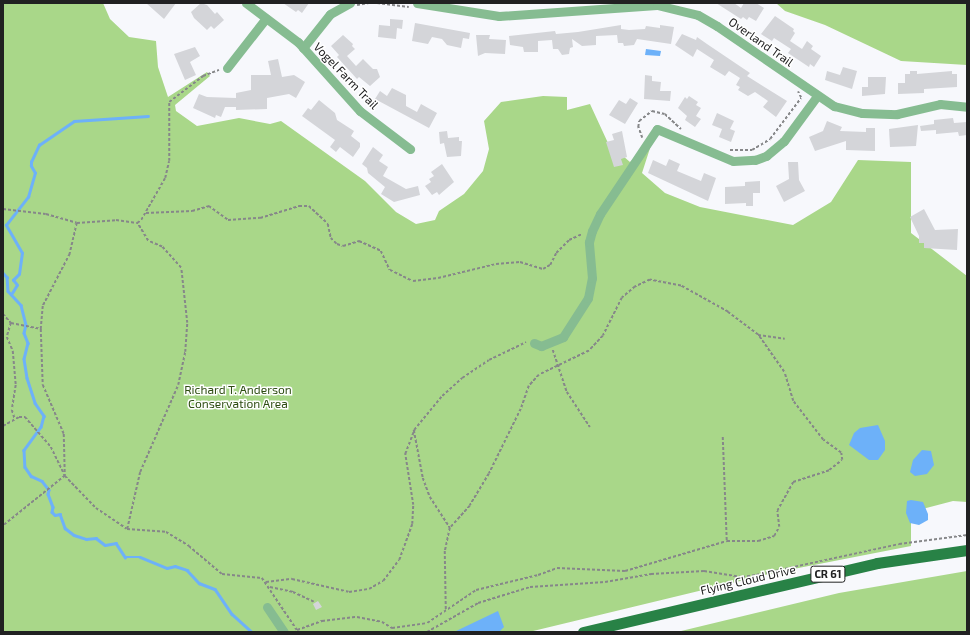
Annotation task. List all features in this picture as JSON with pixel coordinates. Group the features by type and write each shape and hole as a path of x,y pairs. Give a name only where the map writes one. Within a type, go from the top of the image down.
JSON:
{"main road":[{"name":"Flying Cloud Drive","path":"583,632 877,563 967,550"}],"street":[{"name":"Vogel Farm Trail","path":"246,3 303,48 360,111 410,149"},
{"path":"303,48 330,14 351,4"},
{"name":"Overland Trail","path":"416,6 500,16 620,4 657,4 698,15 747,46 816,96 834,106 862,113 897,114 951,103 967,107"},
{"path":"227,68 266,18"},
{"path":"534,343 541,346 551,342 568,331 588,298 592,278 589,242 592,231 600,214 657,130 733,161 755,160 766,156 784,141 816,96"},
{"path":"268,607 284,632"}],"path":[{"path":"351,4 369,3"},
{"path":"377,3 416,6"},
{"path":"136,223 146,213 165,178 169,161 169,102 203,76 227,68"},
{"path":"722,148 741,151 762,146 801,98 797,91"},
{"path":"648,144 638,127 643,115 652,111 666,114 682,130"},
{"path":"146,213 192,211 209,206 228,220 260,218 298,206 310,206 328,224 331,238 337,244 343,246 359,241 381,251 390,270 413,281 438,278 496,264 520,262 543,269 550,265 556,253 569,240 592,231"},
{"path":"3,210 46,214 77,223 116,220 136,223 148,241 162,247 181,268 187,323 185,352 178,385 140,472 127,529"},
{"path":"65,476 64,434 43,385 41,329 43,306 70,254 77,223"},
{"path":"3,426 15,419 25,417 44,438 65,476 96,508 127,529 166,532 189,546 222,574 262,578 270,587 297,631 322,621 357,617 382,622 392,628 428,623 446,611 476,590 538,576 557,568 625,571 727,541 758,541 774,536 779,527 777,511 793,482 829,470 842,460 841,453 823,440 793,401 784,372 758,335 728,312 681,286 650,280 635,287 622,298 603,336 589,351 539,375 529,386 521,409 489,474 470,506 450,528 445,551 446,611"},
{"path":"3,314 11,322 16,324 41,329"},
{"path":"11,322 7,337 13,352 15,372 16,385 12,410 15,419"},
{"path":"758,335 785,339"},
{"path":"551,342 556,366 567,392 590,427"},
{"path":"266,582 292,579 349,592 369,589 391,573 406,545 412,524 413,505 405,454 414,430 442,396 462,378 520,344 534,343"},
{"path":"414,430 423,478 430,497 450,528"},
{"path":"724,437 727,541"},
{"path":"3,526 65,476"},
{"path":"427,632 478,603 530,587 605,582 651,574 704,571 742,577 756,576 900,544 967,535"},
{"path":"270,587 292,592 314,602"}],"green space":[{"name":"Richard T. Anderson Conservation Area","path":"3,3 103,3 110,19 129,37 156,41 158,67 168,97 207,72 210,76 175,105 176,111 197,126 239,118 270,124 281,121 365,181 396,212 416,224 435,220 439,211 464,194 483,171 489,149 484,121 501,102 543,96 567,97 567,110 590,104 608,143 630,162 652,142 642,173 665,193 700,207 793,225 831,202 858,160 911,162 911,233 967,276 967,502 953,501 911,512 911,546 778,572 529,632 3,632"},
{"path":"776,3 967,3 967,65 901,61 825,25 785,11"},
{"path":"967,571 967,632 677,632 839,593"}],"water":[{"path":"646,49 661,51 660,56 645,55"},
{"path":"878,425 885,441 885,450 878,460 869,460 849,445 854,433 860,428"},
{"path":"922,450 931,451 934,465 927,474 915,476 910,472 913,460"},
{"path":"911,500 923,502 928,514 928,520 919,525 910,523 906,513 907,501"},
{"path":"498,611 504,627 500,631 454,632"}],"building":[{"path":"146,3 176,3 164,19"},
{"path":"201,3 207,5 215,14 217,12 224,20 214,29 211,26 207,30 194,18 191,12"},
{"path":"283,3 309,3 302,13 298,10 296,12"},
{"path":"716,3 734,3 741,8 744,3 756,3 764,8 756,21 749,17 747,20 743,17 741,19"},
{"path":"775,16 794,29 793,31 795,33 790,41 802,49 807,41 813,46 811,49 821,56 814,67 810,64 809,67 788,53 791,49 774,38 772,41 761,34"},
{"path":"390,19 403,20 402,29 397,28 396,39 378,37 379,25 390,26"},
{"path":"415,23 470,33 469,39 463,38 461,48 447,45 442,39 432,37 428,44 412,41"},
{"path":"621,25 621,29 629,30 645,29 646,26 660,28 660,25 674,27 671,44 637,39 634,45 624,46 623,43 618,43 617,35 596,36 596,45 582,46 572,39 573,47 570,48 569,54 562,55 558,49 553,49 552,40 538,41 538,52 524,52 523,47 510,45 509,36 555,31 556,34 578,32"},
{"path":"682,34 696,40 697,37 750,73 747,76 787,101 776,117 763,107 768,101 755,92 748,96 738,90 740,87 736,85 740,78 729,71 725,76 710,67 714,60 697,49 693,57 675,45"},
{"path":"343,35 353,44 352,46 355,49 347,56 356,66 363,59 373,69 377,69 380,77 370,86 359,77 357,79 337,57 339,55 331,46"},
{"path":"476,35 490,35 489,39 506,40 505,54 485,53 478,56"},
{"path":"195,47 200,56 190,62 196,75 185,80 174,54"},
{"path":"278,59 282,77 294,75 305,82 296,98 289,94 267,98 267,109 236,110 236,107 225,107 221,117 216,115 215,118 193,108 199,94 207,97 236,98 236,93 251,90 251,75 271,75 268,61"},
{"path":"843,67 857,71 852,89 825,80 827,71 840,75"},
{"path":"910,71 917,71 917,74 952,71 952,74 957,74 957,87 924,89 924,93 898,94 898,83 905,83 905,74 910,74"},
{"path":"645,75 652,76 652,81 661,82 660,91 671,91 670,101 644,99"},
{"path":"868,77 886,77 885,94 862,96 862,87 868,87"},
{"path":"392,88 406,95 406,106 417,112 421,104 437,113 429,128 375,99 380,91 387,96"},
{"path":"689,96 698,102 696,105 701,108 696,116 701,119 695,127 685,120 687,116 678,108 685,97 687,99"},
{"path":"630,98 638,103 625,124 609,115 619,100 626,104"},
{"path":"319,100 335,113 337,120 354,131 351,136 360,143 360,147 353,157 340,147 336,152 330,147 335,140 302,116 308,108 311,110"},
{"path":"717,113 734,121 730,129 735,131 731,142 719,137 722,129 712,125"},
{"path":"953,118 954,123 967,122 967,135 959,136 958,132 936,134 936,130 921,131 920,126 934,124 934,120"},
{"path":"827,121 842,127 840,131 866,132 866,128 875,128 875,151 846,150 846,141 815,151 809,137 823,131"},
{"path":"918,125 916,146 890,147 889,129"},
{"path":"447,131 448,138 459,137 459,141 462,141 461,156 447,157 444,143 440,144 439,132"},
{"path":"622,131 627,157 621,159 623,165 614,167 606,142 614,140 612,134"},
{"path":"373,147 383,155 379,161 388,167 383,176 406,189 418,186 420,195 394,202 381,194 385,187 368,173 367,168 362,164"},
{"path":"669,159 680,164 677,171 701,181 704,173 716,178 708,201 648,173 653,160 666,166"},
{"path":"788,162 798,162 799,180 805,191 784,202 776,186 789,179"},
{"path":"442,164 454,182 439,195 437,192 432,195 425,186 431,182 429,179 434,176 431,172"},
{"path":"760,181 760,193 753,193 753,206 746,206 746,203 725,204 725,187 745,186 745,182"},
{"path":"924,209 935,230 958,229 957,250 924,248 924,243 919,243 919,236 910,217"},
{"path":"318,601 322,607 316,610 313,604"}],"waterway":[{"path":"12,293 17,285 13,280 19,274 22,253 6,225 28,197 35,173 31,166 31,162 39,145 74,121 148,116"},
{"path":"3,273 7,277 8,291 21,305 26,325 24,333 28,343 24,359 27,378 35,403 44,416 41,427 24,450 25,467 31,476 42,481 49,490 48,494 53,507 52,512 55,515 60,514 65,528 74,535 86,539 96,538 105,545 116,543 125,557 140,557 167,568 175,566 187,570 199,583 215,589 232,614 252,632"}]}
